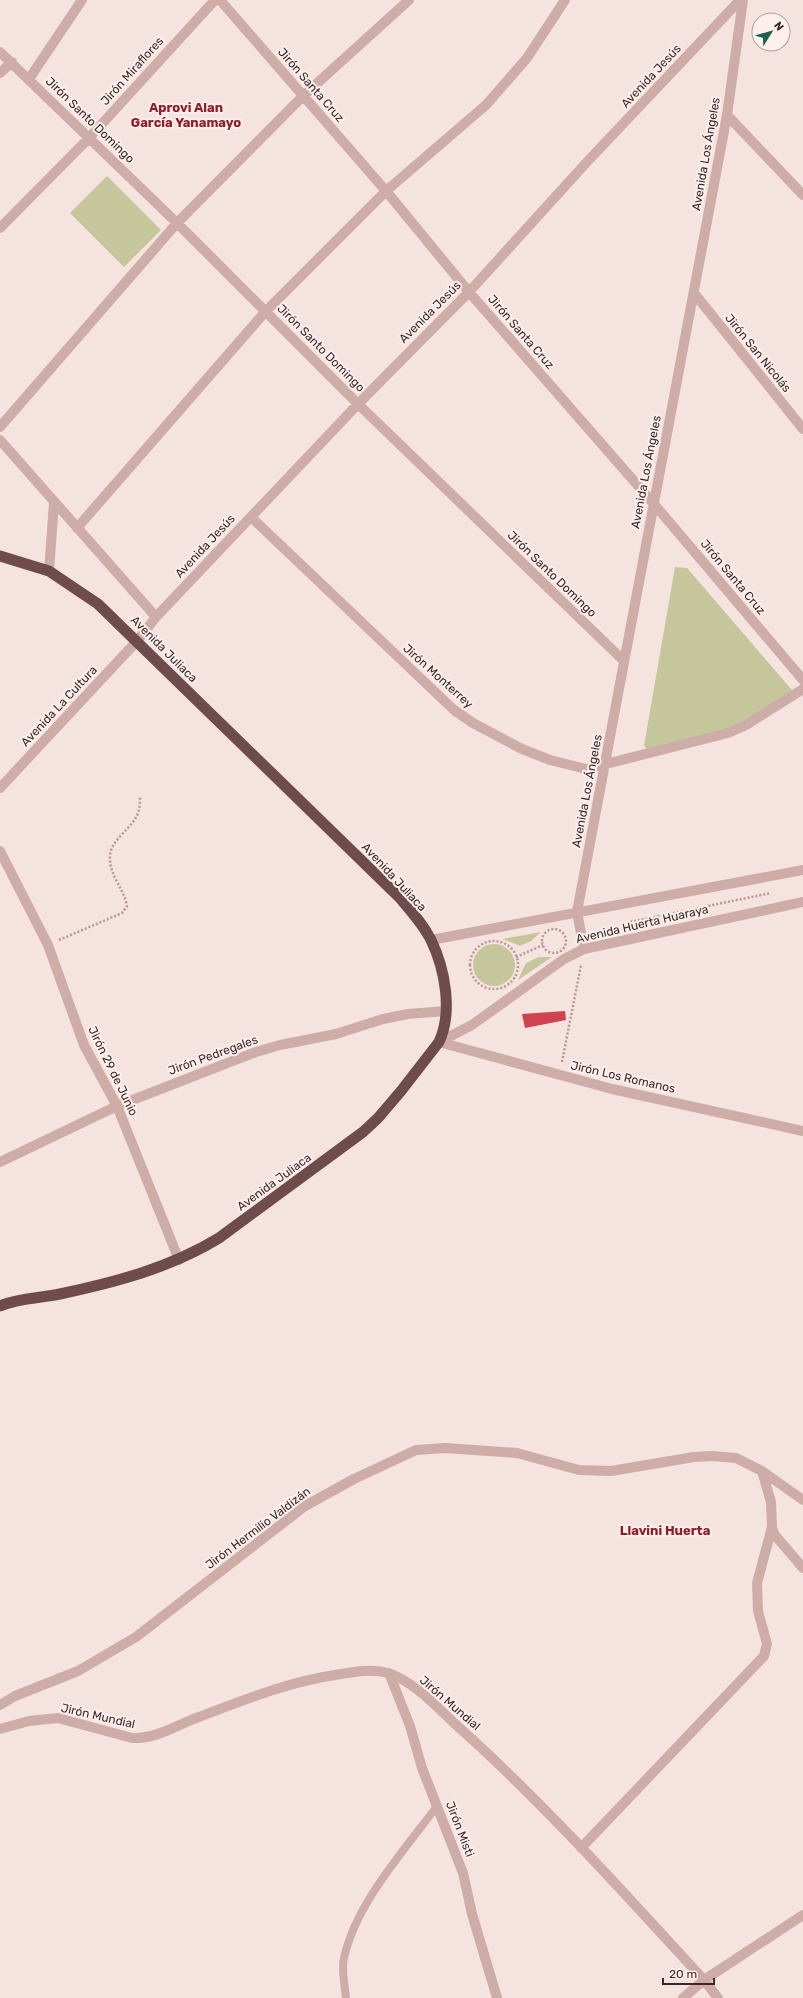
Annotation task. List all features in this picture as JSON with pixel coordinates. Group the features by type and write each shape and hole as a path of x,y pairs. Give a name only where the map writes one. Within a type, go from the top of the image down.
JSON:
{"highway":[{"name":"Avenida Juliaca","path":"0,1306 90,1287 156,1269 198,1251 241,1222 363,1132 378,1118 439,1042 445,1029 446,1011 443,975 431,940 399,897 138,641 98,604 49,571 2,559"}],"street":[{"path":"29,79 82,0"},
{"name":"Jirón Miraflores","path":"0,228 89,138 215,0"},
{"name":"Jirón Santa Cruz","path":"220,0 386,191 469,292 654,504 803,680"},
{"path":"0,427 178,223 303,96 409,0"},
{"path":"77,528 266,311 386,191 486,105 527,58 565,0"},
{"name":"Avenida Los Ángeles","path":"584,949 576,912 727,115 742,0"},
{"name":"Avenida Jesús","path":"138,641 156,617 358,404 469,292 586,163 742,0"},
{"name":"Jirón Santo Domingo","path":"0,52 178,223 358,404 624,661"},
{"path":"0,73 12,62"},
{"path":"727,115 803,195"},
{"name":"Jirón San Nicolás","path":"694,293 803,429"},
{"path":"0,440 156,617"},
{"path":"49,571 54,503"},
{"name":"Jirón Monterrey","path":"251,517 439,697 473,723 522,749 550,760 586,769 728,733 746,725 803,689"},
{"name":"Avenida La Cultura","path":"0,788 138,641"},
{"name":"Jirón 29 de Junio","path":"0,852 48,945 84,1045 117,1106 179,1260"},
{"name":"Avenida Huerta Huaraya","path":"431,940 626,902 803,870"},
{"name":"Avenida Huerta Huaraya","path":"439,1042 472,1025 564,959 584,949 803,902"},
{"name":"Jirón Pedregales","path":"0,1162 117,1106 229,1062 274,1047 336,1034 383,1019 408,1014 446,1011"},
{"name":"Jirón Los Romanos","path":"439,1042 559,1076 612,1089 803,1131"},
{"name":"Jirón Hermilio Valdizán","path":"0,1705 15,1696 78,1671 136,1637 160,1620 305,1506 354,1479 416,1450 445,1448 517,1453 579,1470 611,1471 712,1456 736,1458 762,1471 803,1500"},
{"path":"581,1848 764,1656 767,1644 758,1611 757,1583 772,1527 772,1502 762,1471"},
{"path":"772,1527 774,1534 803,1568"},
{"name":"Jirón Mundial","path":"0,1729 29,1721 58,1718 132,1738 143,1738 167,1731 191,1720 278,1688 334,1675 368,1671 389,1673 412,1686 496,1760 581,1848 704,1980 718,1998"},
{"name":"Jirón Misti","path":"389,1673 410,1726 422,1768 463,1873 472,1914 497,1998"},
{"path":"683,1998 704,1980 803,1915"}],"lane":[{"path":"346,1998 343,1960 354,1926 383,1878 437,1806"}],"path":[{"path":"48,945 122,913 127,906 125,896 111,869 109,857 114,845 135,819 140,810 140,797"},
{"path":"630,922 773,893"},
{"path":"626,902 633,938"},
{"path":"555,929 564,935 566,943 559,952 548,951 543,945 542,938 548,930 555,929"},
{"path":"492,941 500,942 512,950 516,957 517,971 510,984 503,988 489,989 476,982 472,976 470,960 472,953 484,943 492,941"},
{"path":"516,957 543,945"},
{"path":"559,1076 584,949"}],"green space":[{"path":"107,176 161,230 124,267 70,213"},
{"path":"675,567 687,568 798,697 749,725 649,751 644,746"},
{"path":"541,932 531,941 520,946 503,939"},
{"path":"494,944 509,950 515,965 509,980 494,986 479,980 473,965 479,950"},
{"path":"539,957 552,957 518,980 526,963"}],"building":[{"path":"565,1011 566,1020 525,1028 522,1014"}],"district":[{"name":"Aprovi Alan García Yanamayo","path":"186,114"},
{"name":"Llavini Huerta","path":"665,1530"}]}
